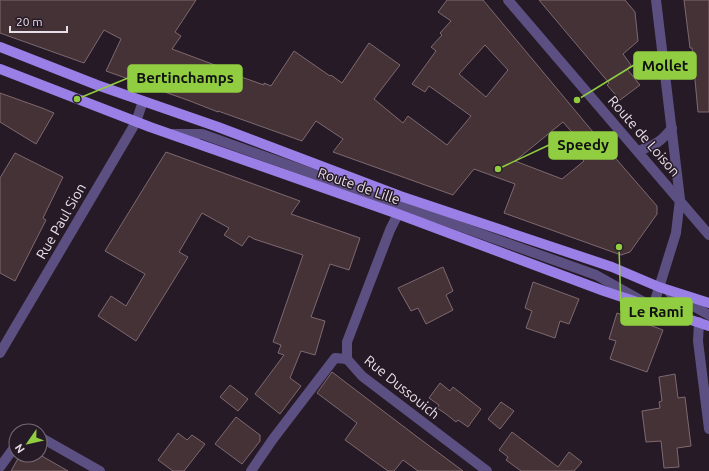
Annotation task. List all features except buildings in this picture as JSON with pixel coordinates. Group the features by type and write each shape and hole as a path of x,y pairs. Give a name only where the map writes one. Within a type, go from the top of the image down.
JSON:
{"main road":[{"name":"Route de Lille","path":"0,47 97,85 218,127 400,196 612,267 659,287 709,303"},
{"name":"Route de Lille","path":"0,69 169,134 398,214 604,291 709,326"}],"street":[{"name":"Route de Loison","path":"508,0 680,199 709,235"},
{"path":"169,134 202,134 596,276 608,281 654,307 676,233 680,199 656,0"},
{"name":"Rue Paul Sion","path":"0,353 136,122 144,101"},
{"path":"638,151 663,139 672,128"},
{"name":"Rue Dussouich","path":"398,214 390,230 347,342 347,359 362,376 487,471"},
{"path":"659,287 709,315"},
{"path":"699,322 698,341 709,429"},
{"path":"251,471 335,358 347,359"},
{"path":"48,442 100,471"},
{"path":"0,467 8,456"}],"place":[{"name":"Bertinchamps","path":"77,99"},
{"name":"Mollet","path":"577,100"},
{"name":"Speedy","path":"498,169"},
{"name":"Le Rami","path":"619,247"}]}
